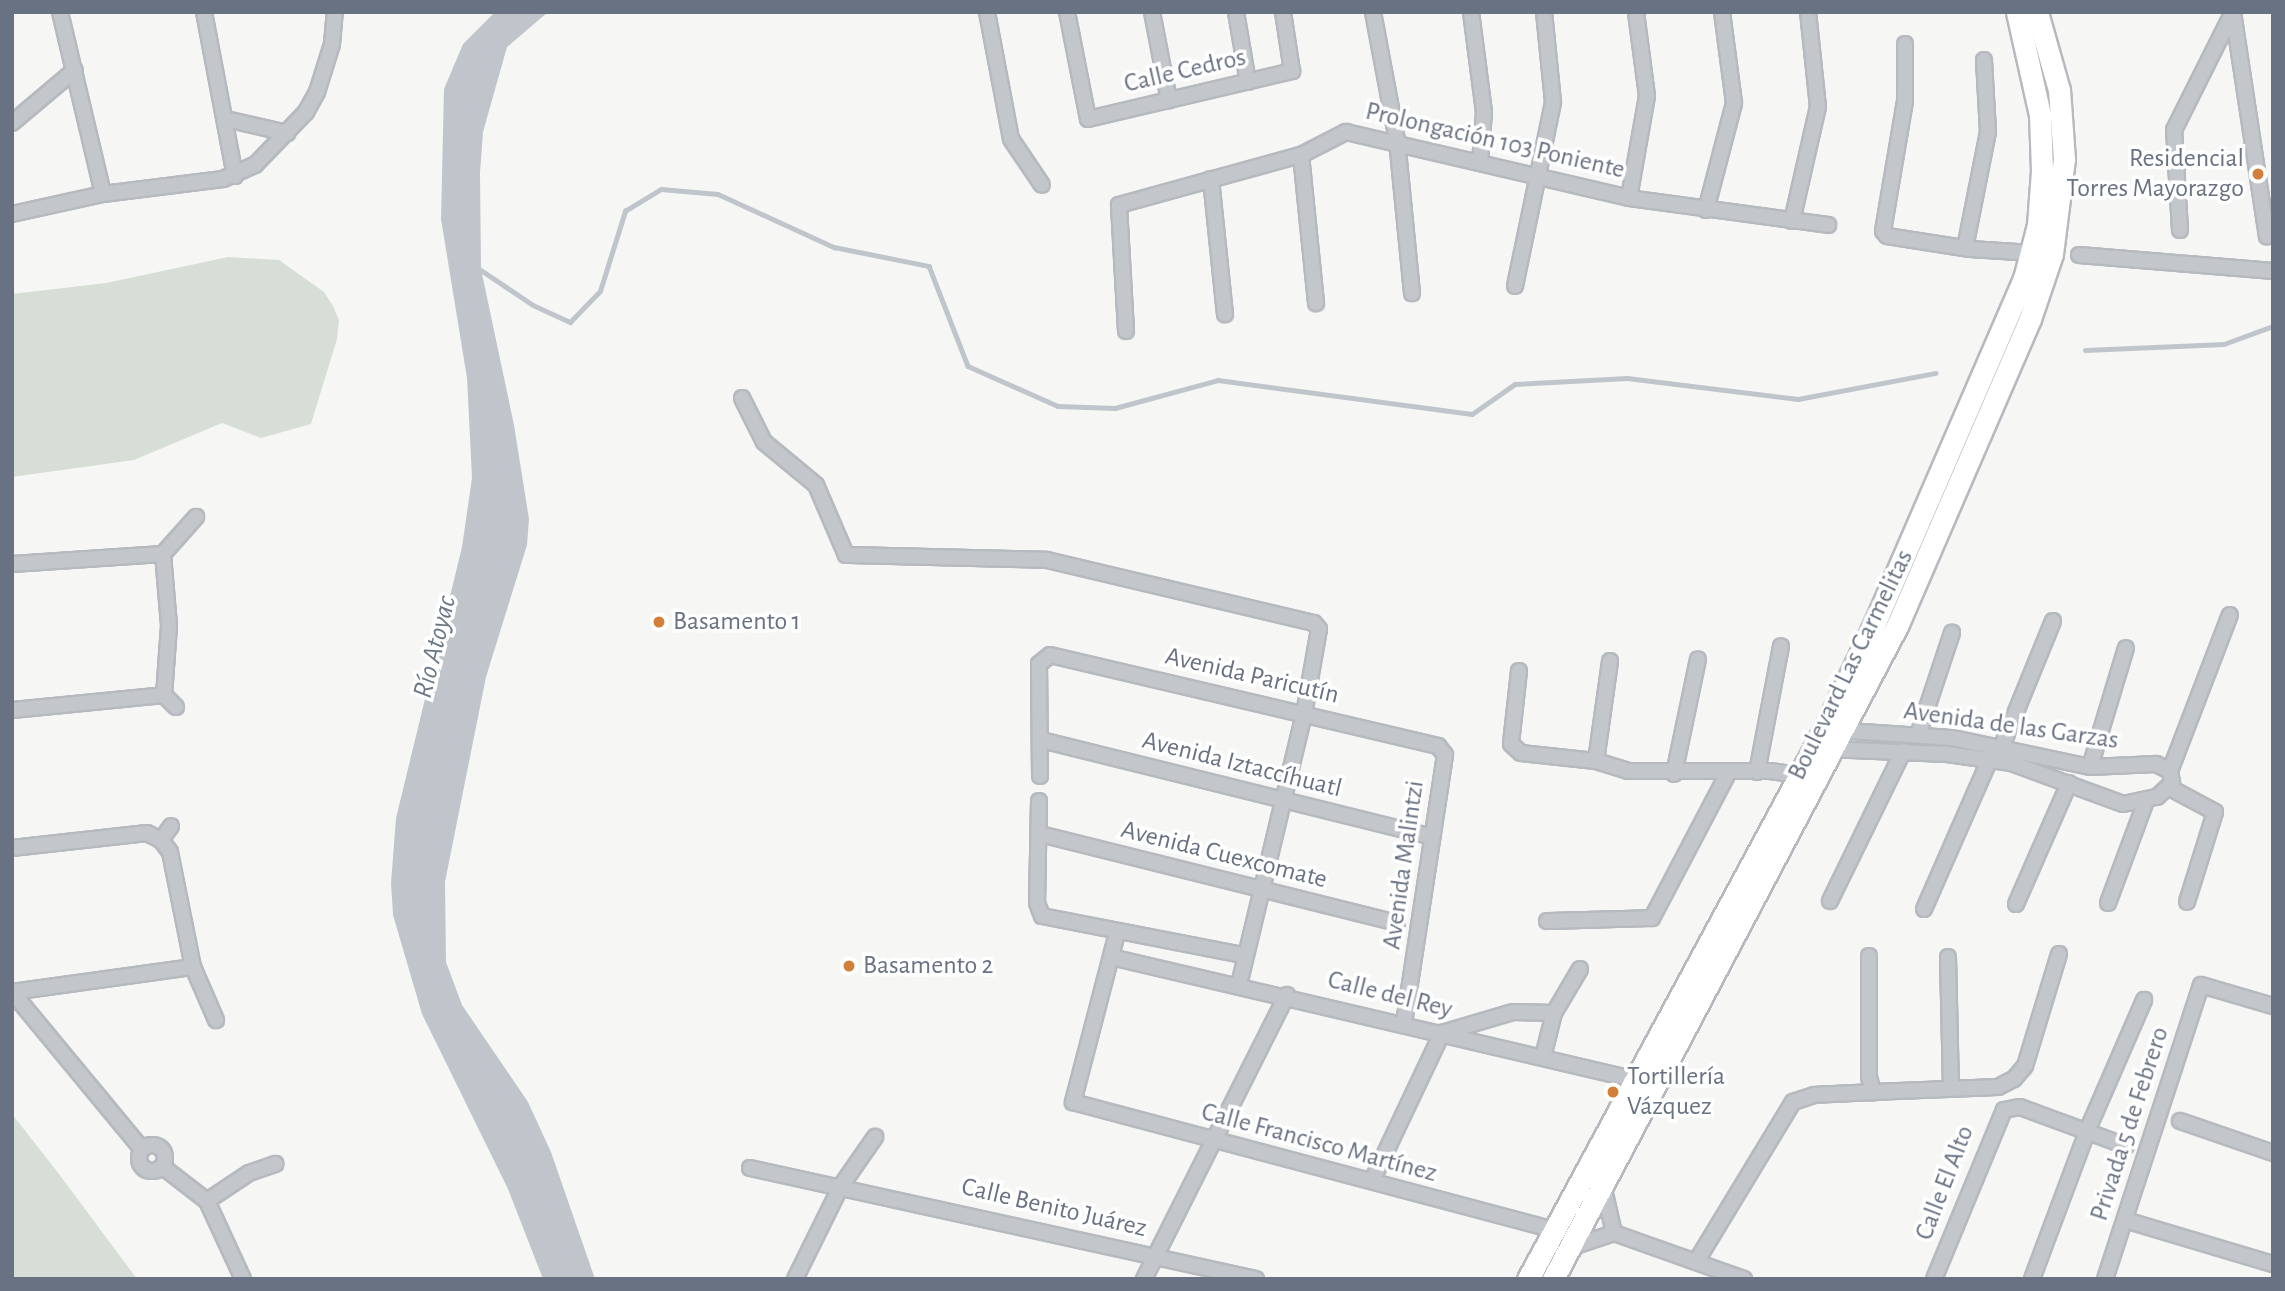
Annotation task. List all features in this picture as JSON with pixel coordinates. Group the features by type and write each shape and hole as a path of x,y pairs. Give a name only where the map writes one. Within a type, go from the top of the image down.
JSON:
{"main road":[{"name":"Boulevard Las Carmelitas","path":"1553,1279 1657,1083 1828,739 2033,253 2041,201 2040,115 2017,12"},
{"name":"Boulevard Las Carmelitas","path":"1828,739 1898,624 2030,319 2052,254 2063,180 2063,120 2037,12"},
{"name":"Boulevard Las Carmelitas","path":"1528,1279 1635,1080 1809,777"}],"street":[{"path":"60,12 103,194"},
{"path":"204,12 235,176"},
{"path":"12,214 103,194 235,176 255,165 287,133 317,92 332,44 335,12"},
{"path":"987,12 1011,139 1042,185"},
{"name":"Calle Cedros","path":"1067,12 1088,119 1292,71 1283,12"},
{"path":"1152,12 1169,100"},
{"path":"1236,12 1248,82"},
{"path":"1373,12 1396,140 1412,293"},
{"path":"1471,12 1484,112 1480,162"},
{"path":"1515,286 1553,103 1544,12"},
{"path":"1629,198 1647,96 1636,12"},
{"path":"1706,210 1734,103 1721,12"},
{"path":"1793,221 1818,107 1808,12"},
{"path":"2180,230 2174,130 2233,12"},
{"path":"2233,12 2267,236"},
{"path":"1905,44 1905,101 1882,225 1887,236 1965,248 2033,253"},
{"path":"1965,248 1988,132 1984,60"},
{"path":"12,122 75,70"},
{"path":"226,119 287,133"},
{"name":"Prolongación 103 Poniente","path":"1126,331 1119,205 1301,155 1346,132 1396,140 1629,198 1828,225"},
{"path":"1301,155 1316,303"},
{"path":"1211,179 1225,314"},
{"path":"2079,255 2273,271"},
{"path":"743,398 764,442 816,485 846,555 1047,560 1314,623 1319,629 1304,714 1243,955 1239,984"},
{"path":"12,564 163,554 196,517"},
{"path":"163,554 169,626 164,695 176,707"},
{"path":"2187,902 2216,816 2213,808 2170,789 2170,771 2230,615"},
{"path":"2002,746 2053,621"},
{"path":"1918,735 1952,633"},
{"path":"1757,772 1781,646"},
{"path":"2090,767 2126,648"},
{"name":"Avenida Paricutín","path":"1041,740 1038,673 1042,657 1050,655 1438,746 1445,755"},
{"path":"1674,774 1698,659"},
{"path":"1596,761 1610,661"},
{"path":"1519,671 1511,744 1521,754 1596,761 1628,771 1727,775 1757,772 1809,777"},
{"path":"12,710 164,695"},
{"name":"Avenida de las Garzas","path":"1828,739 1918,735 2002,746 2090,767 2149,763 2170,771"},
{"name":"Avenida de las Garzas","path":"1828,739 1903,751 1990,759 2069,783 2113,802 2146,802 2170,789"},
{"path":"1040,776 1041,740"},
{"name":"Avenida Iztaccíhuatl","path":"1041,740 1432,837"},
{"path":"1829,901 1903,751"},
{"name":"Avenida Malintzi","path":"1404,1024 1445,755"},
{"path":"1924,909 1990,759"},
{"path":"1546,921 1652,918 1727,775"},
{"path":"2016,904 2069,783"},
{"path":"1039,801 1037,903 1042,916 1117,933 1243,955"},
{"path":"2108,903 2146,802"},
{"path":"161,840 171,826"},
{"path":"12,848 147,833 161,840 170,852 194,967 216,1020"},
{"name":"Avenida Cuexcomate","path":"1040,834 1397,923"},
{"path":"1111,957 1117,933"},
{"path":"1696,1262 1793,1102 1814,1095 1998,1087 2025,1066 2059,954"},
{"path":"1869,956 1869,1077 1873,1092"},
{"name":"Calle del Rey","path":"1111,957 1287,995 1635,1080 1657,1083"},
{"name":"Calle Francisco Martínez","path":"1111,957 1073,1102 1553,1230"},
{"path":"1948,957 1951,1087"},
{"path":"12,992 194,967"},
{"path":"1543,1057 1555,1013 1580,969"},
{"name":"Privada 5 de Febrero","path":"2105,1279 2201,985 2272,1002"},
{"path":"12,992 142,1149 141,1166 152,1171 163,1167 206,1201 243,1279"},
{"path":"1144,1279 1287,995"},
{"path":"2032,1279 2088,1129 2144,1000"},
{"path":"1372,1181 1443,1033 1513,1012 1555,1013"},
{"name":"Calle El Alto","path":"1934,1279 2004,1110 2020,1107 2088,1129 2126,1146"},
{"path":"2180,1121 2273,1153"},
{"path":"795,1279 841,1186 875,1137"},
{"path":"206,1201 249,1172 275,1164"},
{"name":"Calle Benito Juárez","path":"750,1168 1256,1279"},
{"path":"1603,1185 1614,1233"},
{"path":"2125,1220 2273,1264"},
{"path":"1569,1248 1614,1233 1744,1279"}],"shaded area":[{"path":"495,12 548,12 507,47 483,132 480,173 481,269 514,425 529,519 527,545 486,677 445,882 446,962 462,1005 528,1102 551,1152 595,1279 543,1279 508,1189 422,1014 393,915 391,883 396,818 462,547 472,478 467,378 441,219 444,89 463,44"},
{"path":"228,257 279,260 324,292 333,306 339,320 337,339 311,424 261,438 222,423 134,460 12,477 12,294 106,283"},
{"path":"12,1114 59,1174 137,1279 12,1279"}],"waterway":[{"path":"478,268 533,305 570,322 600,291 625,211 661,189 718,194 834,247 929,266 968,366 1058,406 1115,408 1218,380 1472,414 1515,384 1627,378 1798,399 1936,373"},
{"path":"2085,350 2224,344 2273,326"}],"place":[{"name":"Residencial Torres Mayorazgo","path":"2258,174"},
{"name":"Basamento 1","path":"659,622"},
{"name":"Basamento 2","path":"849,966"},
{"name":"Tortillería Vázquez","path":"1613,1092"}],"water label":[{"name":"Río Atoyac","path":"435,647"}]}
